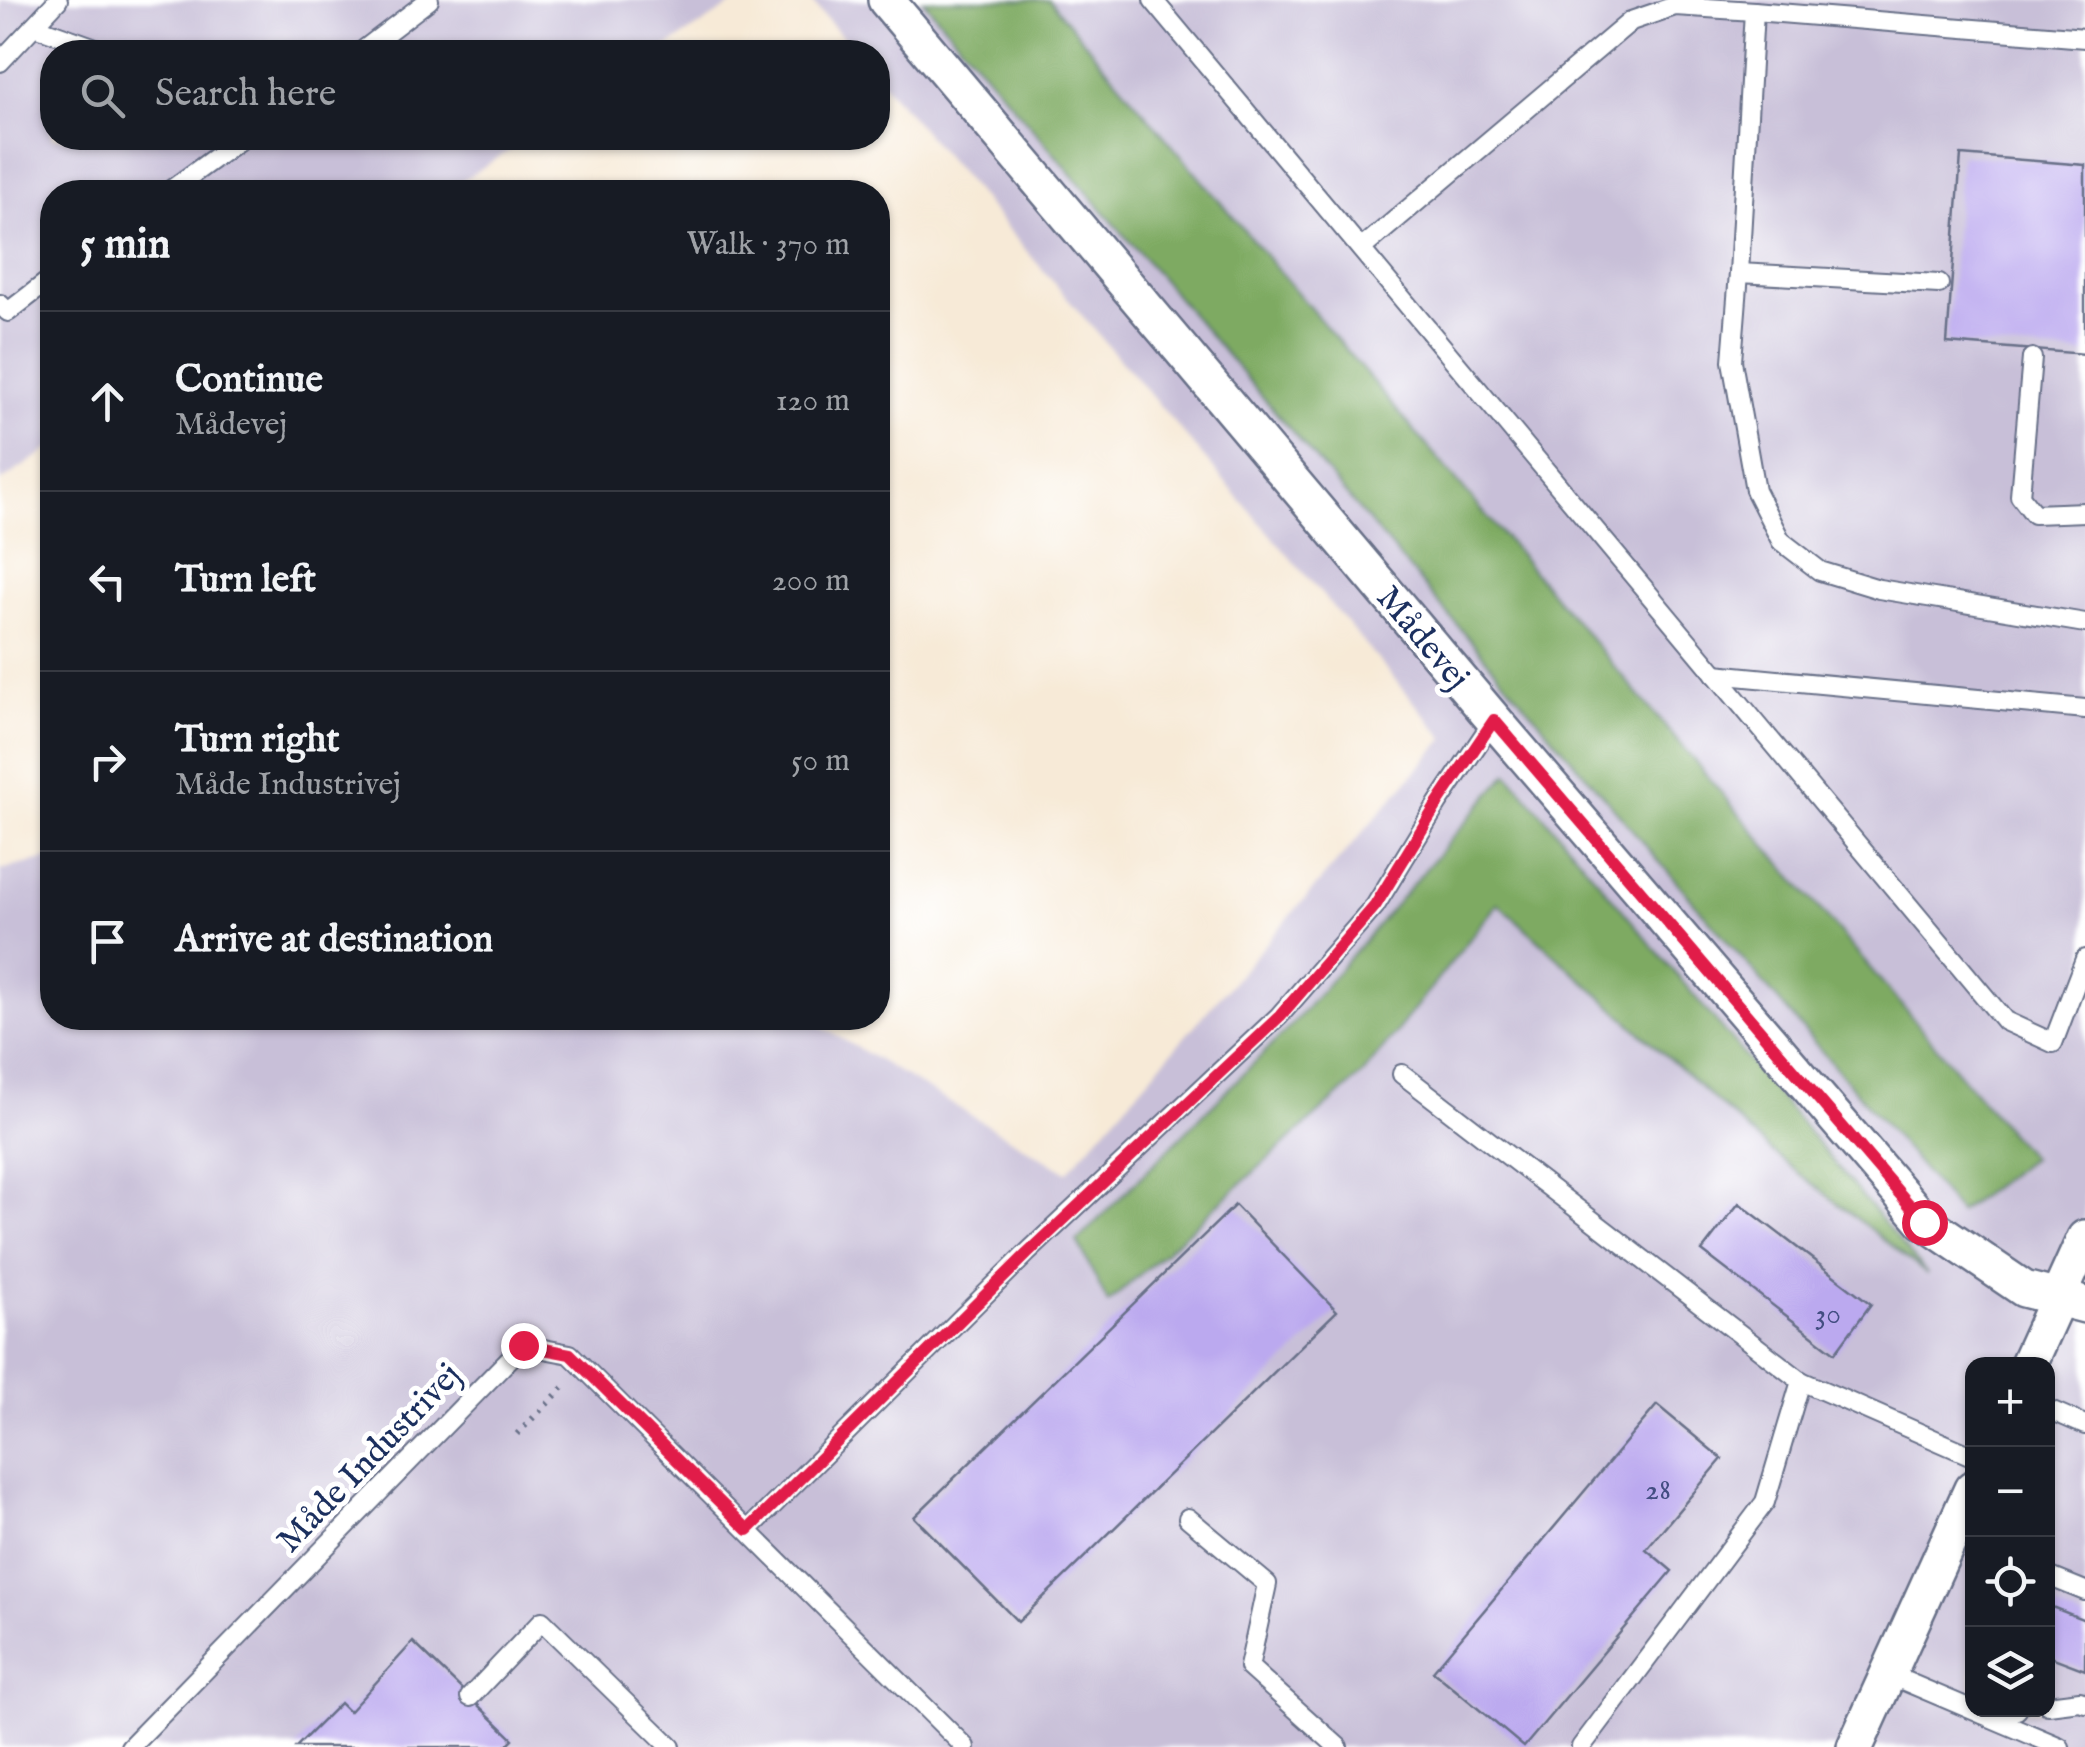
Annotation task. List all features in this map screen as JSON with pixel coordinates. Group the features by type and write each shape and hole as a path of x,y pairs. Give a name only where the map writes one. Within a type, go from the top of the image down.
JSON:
{"street":[{"name":"Mådevej","path":"886,0 1924,1222 2024,1290 2072,1301"},
{"path":"2033,1357 2072,1301 2085,1238"},
{"path":"1855,1747 1888,1674 1962,1540"}],"lane":[{"path":"3,54 58,0"},
{"path":"377,40 429,0"},
{"path":"1153,0 2005,1021 2052,1043 2085,959"},
{"path":"1361,249 1631,20 1675,6 2085,38"},
{"path":"1754,11 1732,361 1755,490 1781,540 1820,571 1879,590 2085,623"},
{"path":"34,26 73,40"},
{"path":"184,180 226,150"},
{"path":"1739,274 1939,284"},
{"path":"0,304 8,312 40,287"},
{"path":"2032,358 2020,496 2034,514 2085,512"},
{"path":"1715,674 2085,709"},
{"path":"748,1530 1027,1254 1280,1016 1375,906 1494,720"},
{"path":"1402,1074 1800,1380 1965,1453"},
{"name":"Måde Industrivej","path":"130,1747 523,1345 570,1354 966,1747"},
{"path":"1581,1747 1766,1502 1800,1380"},
{"path":"2055,1412 2085,1425"},
{"path":"1188,1518 1267,1584 1249,1667 1338,1747"},
{"path":"2055,1579 2085,1591"},
{"path":"470,1697 542,1621 671,1747"},
{"path":"1888,1674 1965,1707"},
{"path":"2055,1705 2085,1703"},
{"path":"1987,1717 2060,1747"}],"path":[{"path":"517,1434 566,1385"}],"shaded area":[{"path":"0,0 740,0 678,40 40,40 40,150 510,150 463,180 40,180 40,455 0,482"},
{"path":"810,0 2085,0 2085,1747 0,1747 0,870 40,861 40,1030 827,1030 1067,1172 1445,738 890,92 890,40 845,40"}],"green space":[{"path":"923,0 1049,0 2031,1158 1959,1212"},
{"path":"1508,773 1927,1274 1771,1151 1498,903 1363,1074 1108,1303 1077,1241 1292,1025"}],"building":[{"path":"1961,155 2085,165 2085,354 1947,343"},
{"path":"1739,1203 1871,1304 1835,1353 1702,1251"},
{"path":"1235,1205 1337,1311 1018,1622 914,1517"},
{"path":"1657,1405 1722,1459 1646,1549 1672,1571 1524,1747 1433,1671"},
{"path":"2055,1608 2085,1620 2085,1670 2055,1659"},
{"path":"413,1642 513,1739 505,1747 296,1747 340,1703 349,1712"}],"route":[{"path":"523,1345 570,1354 748,1530 1027,1254 1280,1016 1375,906 1494,720 1924,1222"}]}
